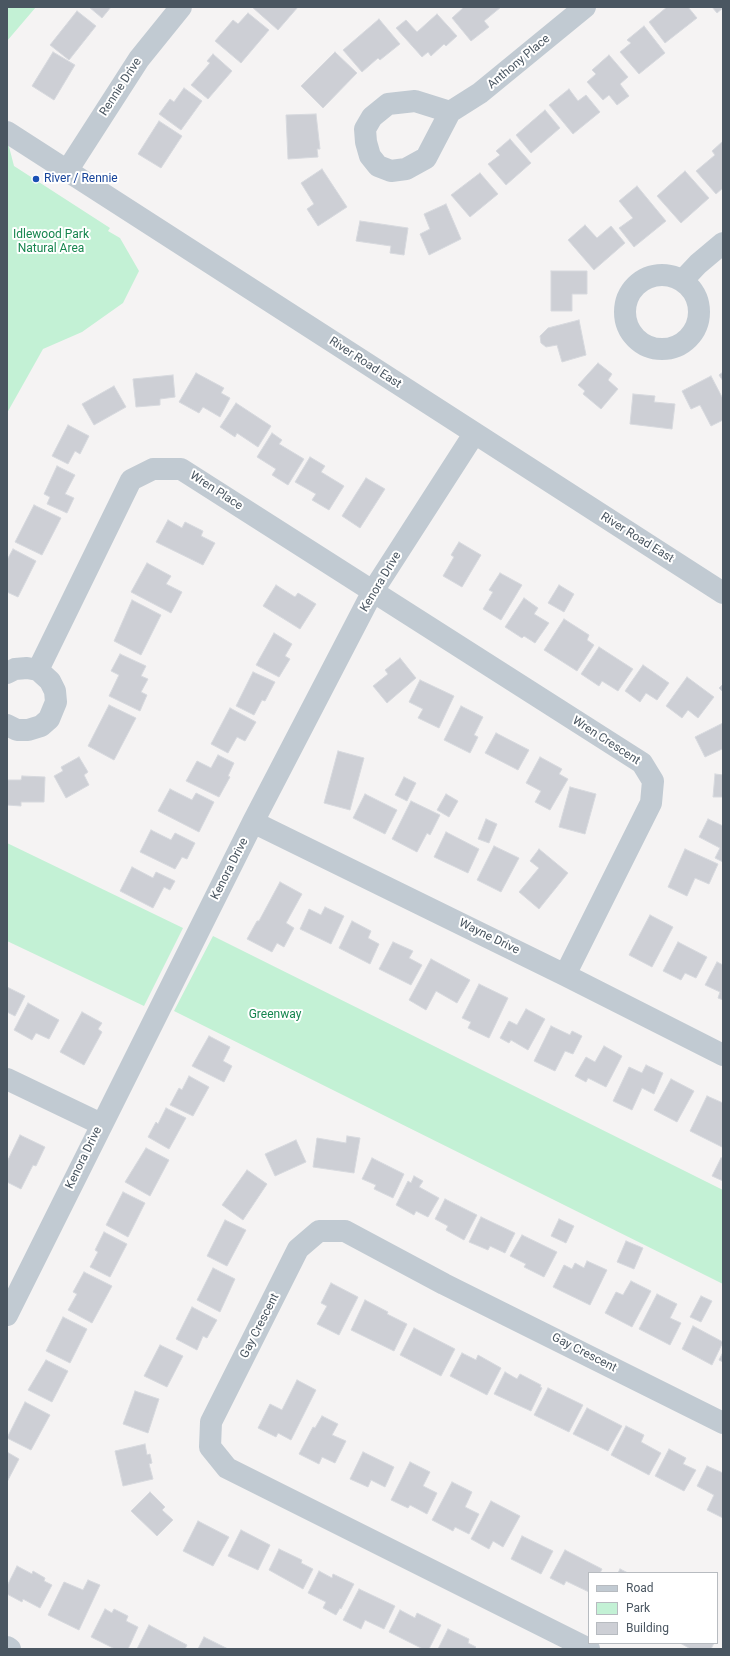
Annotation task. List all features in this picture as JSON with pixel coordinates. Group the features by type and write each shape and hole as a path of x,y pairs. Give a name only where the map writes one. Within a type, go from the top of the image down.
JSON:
{"street":[{"name":"Rennie Drive","path":"68,171 139,58 181,7"},
{"name":"Anthony Place","path":"450,112 480,94 584,7"},
{"name":"River Road East","path":"7,132 723,593"},
{"path":"682,281 698,264 723,243"},
{"name":"Kenora Drive","path":"7,1315 253,822 373,591 474,434"},
{"name":"Wren Place","path":"38,670 131,480 153,469 182,469 373,591"},
{"name":"Wren Crescent","path":"373,591 642,763 652,781 651,803 565,975"},
{"path":"7,673 15,669 27,668 38,670 50,681 55,691 56,702 49,719 40,726 28,730 17,730 7,724"},
{"name":"Wayne Drive","path":"253,822 565,975 723,1055"},
{"path":"7,1079 101,1124"},
{"name":"Gay Crescent","path":"588,1649 226,1468 210,1447 212,1422 298,1249 319,1231 344,1231 444,1284 723,1423"}],"green space":[{"path":"7,7 36,7 7,41"},
{"name":"Idlewood Park Natural Area","path":"7,139 14,166 110,228 108,231 120,238 139,271 123,303 82,332 43,349 7,413"},
{"path":"7,843 183,928 144,1006 7,941"},
{"name":"Greenway","path":"213,936 723,1190 723,1284 174,1011"}],"building":[{"path":"89,7 111,7 102,18"},
{"path":"252,7 298,7 278,30"},
{"path":"464,7 501,7 484,21 489,27 471,41 452,18"},
{"path":"667,7 688,7 697,18 665,43 649,22"},
{"path":"712,7 723,7 723,8 717,13"},
{"path":"77,11 96,26 69,60 50,45"},
{"path":"248,13 269,30 241,63 215,41 233,20 238,24"},
{"path":"437,14 457,36 446,46 444,44 431,56 428,52 422,57 396,28 406,20 417,32"},
{"path":"379,19 400,44 380,60 378,58 362,72 343,50"},
{"path":"644,26 665,53 639,74 620,52 631,43 627,40"},
{"path":"53,52 75,65 54,100 32,86"},
{"path":"335,52 357,73 323,108 301,86"},
{"path":"213,54 232,71 208,99 191,85 210,63 207,61"},
{"path":"609,55 628,77 620,84 629,96 617,105 609,95 603,100 587,82 596,74 592,70"},
{"path":"184,88 202,101 181,130 159,114 170,99 174,102"},
{"path":"569,89 578,101 586,95 600,112 573,134 549,105"},
{"path":"545,110 560,128 531,153 516,135"},
{"path":"316,114 320,149 317,149 318,157 288,159 286,115"},
{"path":"159,121 182,136 161,168 138,154"},
{"path":"510,139 531,163 506,185 488,164 500,155 496,151"},
{"path":"723,141 723,188 716,194 696,171 715,155 712,151"},
{"path":"322,169 347,207 318,226 307,209 314,204 301,183"},
{"path":"685,171 709,198 681,223 657,196"},
{"path":"480,173 498,194 470,217 451,195"},
{"path":"637,186 666,221 634,247 619,228 633,218 619,201"},
{"path":"446,204 461,239 429,255 420,234 430,229 424,214"},
{"path":"360,221 408,228 404,255 390,253 391,246 356,241"},
{"path":"585,225 597,238 611,226 625,243 594,270 568,240"},
{"path":"551,271 587,271 587,294 572,294 572,311 551,311"},
{"path":"579,320 586,355 562,362 557,345 546,347 541,343 540,336 548,328"},
{"path":"598,363 612,374 608,380 618,389 601,409 583,394 585,391 578,385"},
{"path":"723,372 723,381 719,375"},
{"path":"196,373 224,388 221,393 230,398 220,417 203,407 199,413 179,402"},
{"path":"173,375 175,397 160,399 160,405 136,407 133,379"},
{"path":"711,376 723,399 723,420 711,426 700,405 691,409 682,391"},
{"path":"114,386 126,407 94,425 82,404"},
{"path":"633,394 655,396 654,402 675,404 672,429 630,424"},
{"path":"236,403 271,426 258,447 237,433 235,437 220,427"},
{"path":"68,425 89,436 80,454 75,451 68,464 52,456"},
{"path":"272,433 282,440 279,444 304,459 288,485 272,475 276,469 257,457"},
{"path":"310,457 325,466 321,472 344,486 329,510 312,500 316,494 295,482"},
{"path":"57,466 75,475 65,494 74,498 67,513 47,504 50,497 44,494"},
{"path":"366,478 385,489 360,528 342,516"},
{"path":"34,505 61,518 42,555 15,542"},
{"path":"168,520 182,528 185,522 203,531 201,536 215,543 203,565 156,542"},
{"path":"459,542 481,555 462,587 443,576 454,557 451,555"},
{"path":"13,549 36,561 18,597 7,592 7,560"},
{"path":"147,563 171,576 166,584 182,592 171,613 131,592"},
{"path":"500,573 522,585 501,620 483,609 493,592 489,590"},
{"path":"276,585 295,597 298,593 316,604 300,629 263,606"},
{"path":"559,585 574,594 564,612 548,603"},
{"path":"524,598 538,608 534,614 549,623 535,643 524,636 522,638 505,627"},
{"path":"132,600 161,615 141,655 114,641"},
{"path":"564,619 589,635 587,640 594,645 577,671 544,650"},
{"path":"274,633 292,644 285,656 290,659 279,677 256,665"},
{"path":"599,647 633,669 618,691 602,681 599,686 581,674"},
{"path":"120,654 146,666 141,676 148,679 141,692 147,695 140,711 109,696 119,675 111,671"},
{"path":"400,658 416,678 387,703 373,686 388,674 385,670"},
{"path":"643,665 669,683 657,700 646,693 640,702 625,691"},
{"path":"253,672 275,682 265,701 262,700 254,715 236,706"},
{"path":"687,677 714,697 698,718 688,710 682,718 666,706"},
{"path":"420,680 454,696 439,728 418,718 423,709 409,702"},
{"path":"723,684 723,692 719,688"},
{"path":"109,705 136,718 114,760 88,746"},
{"path":"461,706 483,717 474,735 478,737 470,753 444,740"},
{"path":"230,708 256,722 245,741 237,737 228,753 211,744"},
{"path":"723,723 723,751 722,749 705,757 695,737"},
{"path":"496,733 529,750 518,770 485,753"},
{"path":"338,751 364,758 350,810 324,803"},
{"path":"218,755 234,763 228,776 230,777 219,797 186,781 197,761 211,768"},
{"path":"79,757 88,772 84,775 89,785 66,798 54,776 63,771 61,767"},
{"path":"540,757 562,769 559,774 568,779 550,810 535,802 541,791 526,783"},
{"path":"715,774 723,775 723,797 713,797"},
{"path":"22,776 45,777 44,802 21,802 21,806 7,805 7,780 21,780"},
{"path":"404,777 416,783 407,801 395,795"},
{"path":"570,787 596,794 585,834 559,827"},
{"path":"170,789 192,800 196,793 214,802 199,832 158,811"},
{"path":"365,794 397,810 385,834 353,818"},
{"path":"446,794 458,801 449,817 437,810"},
{"path":"411,801 440,815 430,835 427,833 417,852 392,839"},
{"path":"486,819 497,824 489,843 478,839"},
{"path":"708,819 723,826 723,862 715,858 720,848 699,837"},
{"path":"151,830 171,840 175,833 195,843 187,859 182,857 175,869 140,852"},
{"path":"446,832 479,849 468,873 434,857"},
{"path":"494,846 519,858 501,892 477,880"},
{"path":"539,849 568,873 539,909 519,892 539,868 530,861"},
{"path":"685,849 718,864 709,884 695,878 687,896 668,887"},
{"path":"132,867 153,878 156,872 175,881 170,890 164,887 153,908 120,891"},
{"path":"280,882 302,894 286,923 294,928 284,947 277,943 272,952 247,939 257,921 259,921"},
{"path":"325,907 344,916 331,944 300,929 309,909 321,915"},
{"path":"650,915 673,927 652,967 629,955"},
{"path":"352,921 371,931 368,938 379,944 370,964 339,948"},
{"path":"393,942 413,951 409,958 422,965 411,985 379,969"},
{"path":"678,942 707,957 696,978 685,973 681,980 663,971"},
{"path":"431,959 470,980 457,1003 436,991 426,1010 409,1000"},
{"path":"717,962 723,965 723,1000 718,998 720,992 705,985"},
{"path":"479,984 508,998 489,1038 468,1028 471,1022 462,1018"},
{"path":"7,987 25,996 15,1016 7,1012"},
{"path":"28,1003 59,1020 49,1039 36,1033 32,1040 14,1030"},
{"path":"526,1009 545,1019 528,1050 511,1040 509,1043 500,1038 509,1021 517,1025"},
{"path":"82,1012 102,1023 98,1029 102,1032 84,1065 60,1052"},
{"path":"551,1026 570,1035 572,1031 582,1036 573,1054 565,1051 555,1071 534,1061"},
{"path":"209,1036 230,1047 223,1061 232,1066 224,1082 192,1066"},
{"path":"604,1046 622,1056 606,1087 588,1078 586,1082 575,1076 586,1057 595,1062"},
{"path":"646,1065 663,1073 654,1094 642,1088 632,1110 613,1101 629,1067 642,1073"},
{"path":"189,1076 209,1087 193,1116 170,1105 179,1088 182,1090"},
{"path":"671,1079 694,1091 677,1122 654,1110"},
{"path":"707,1096 723,1103 722,1147 690,1131"},
{"path":"166,1108 186,1118 169,1149 148,1137 156,1122 158,1124"},
{"path":"20,1135 45,1147 36,1166 33,1165 21,1189 7,1182 7,1162"},
{"path":"347,1136 360,1138 354,1173 313,1167 317,1138 346,1143"},
{"path":"296,1140 306,1162 275,1176 265,1154"},
{"path":"146,1148 169,1160 150,1196 125,1182"},
{"path":"372,1158 404,1174 393,1198 374,1189 376,1185 362,1179"},
{"path":"721,1158 723,1158 723,1181 712,1176"},
{"path":"247,1170 267,1184 243,1220 222,1205"},
{"path":"414,1176 423,1181 419,1187 439,1198 428,1217 416,1211 414,1215 396,1205 408,1181 411,1183"},
{"path":"123,1192 145,1203 128,1237 106,1225"},
{"path":"445,1199 477,1215 464,1240 446,1230 448,1226 435,1219"},
{"path":"481,1217 515,1233 505,1253 490,1246 488,1250 469,1242"},
{"path":"559,1219 574,1226 566,1243 551,1236"},
{"path":"225,1220 246,1230 227,1266 207,1256"},
{"path":"104,1232 127,1244 110,1277 90,1267 98,1252 95,1250"},
{"path":"522,1235 557,1252 544,1277 524,1267 526,1264 510,1256"},
{"path":"626,1241 643,1248 634,1269 617,1262"},
{"path":"587,1261 607,1270 590,1305 553,1287 564,1265 572,1269 575,1263 584,1268"},
{"path":"213,1268 235,1279 220,1312 197,1300"},
{"path":"84,1272 112,1286 92,1323 68,1310 77,1294 73,1292"},
{"path":"631,1281 651,1291 632,1327 605,1313 616,1292 623,1295"},
{"path":"331,1283 358,1297 339,1335 317,1324 327,1306 321,1303"},
{"path":"657,1294 677,1304 670,1318 681,1323 670,1345 639,1329"},
{"path":"701,1296 712,1301 701,1322 690,1317"},
{"path":"365,1300 388,1312 387,1314 407,1324 394,1351 351,1330"},
{"path":"192,1307 217,1320 207,1338 203,1336 197,1350 176,1339"},
{"path":"63,1317 87,1329 70,1363 46,1351"},
{"path":"693,1326 723,1342 712,1365 682,1349"},
{"path":"414,1328 455,1349 441,1376 400,1355"},
{"path":"160,1345 183,1356 167,1387 144,1376"},
{"path":"723,1352 723,1362 719,1360"},
{"path":"462,1353 476,1360 478,1355 501,1368 487,1395 450,1376"},
{"path":"46,1360 68,1371 52,1402 28,1390"},
{"path":"505,1372 517,1379 520,1374 541,1385 540,1387 542,1388 531,1411 494,1394"},
{"path":"297,1380 316,1390 291,1440 278,1433 276,1437 258,1428 270,1404 282,1410"},
{"path":"548,1388 583,1405 569,1432 534,1415"},
{"path":"135,1391 159,1399 148,1433 123,1424"},
{"path":"25,1402 50,1415 31,1450 7,1438"},
{"path":"587,1408 622,1426 608,1451 573,1434"},
{"path":"322,1416 338,1424 332,1435 346,1441 335,1463 322,1457 319,1464 299,1454 313,1427 315,1428"},
{"path":"626,1426 644,1435 641,1442 661,1453 649,1475 611,1455"},
{"path":"145,1444 147,1455 150,1454 152,1463 149,1464 153,1479 123,1486 115,1451"},
{"path":"669,1449 686,1458 683,1464 696,1470 684,1491 655,1476"},
{"path":"7,1452 19,1459 7,1482"},
{"path":"363,1452 394,1467 385,1487 371,1480 368,1487 350,1479"},
{"path":"410,1462 430,1472 423,1486 437,1493 427,1514 410,1505 408,1508 391,1500"},
{"path":"707,1466 723,1473 723,1518 707,1510 714,1495 697,1486"},
{"path":"452,1482 472,1492 465,1507 479,1514 469,1534 455,1527 453,1531 432,1520"},
{"path":"150,1492 165,1507 162,1510 173,1520 157,1536 131,1511"},
{"path":"491,1501 520,1516 503,1547 493,1541 489,1549 471,1539"},
{"path":"198,1521 229,1537 213,1566 183,1551"},
{"path":"241,1530 270,1545 258,1570 228,1556"},
{"path":"522,1536 553,1551 541,1574 511,1559"},
{"path":"279,1549 302,1560 301,1563 313,1569 303,1589 269,1570"},
{"path":"565,1550 602,1569 600,1572 588,1572 588,1592 566,1581 564,1585 550,1578"},
{"path":"17,1566 32,1574 33,1571 45,1578 44,1581 52,1585 40,1608 23,1599 22,1602 7,1594 7,1586"},
{"path":"620,1569 626,1572 618,1572"},
{"path":"319,1571 332,1578 333,1574 354,1584 341,1609 340,1608 336,1615 323,1608 326,1602 308,1593"},
{"path":"88,1580 100,1585 79,1630 48,1615 64,1582 83,1590"},
{"path":"359,1589 395,1606 384,1629 365,1620 361,1629 343,1620"},
{"path":"105,1609 112,1613 114,1609 128,1616 126,1621 138,1627 128,1649 115,1649 91,1637"},
{"path":"400,1610 415,1618 417,1613 441,1625 429,1649 423,1649 389,1632"},
{"path":"149,1625 187,1645 185,1649 137,1649"},
{"path":"448,1629 469,1639 468,1643 476,1647 474,1649 438,1649"},
{"path":"204,1637 228,1649 198,1649"},
{"path":"682,1644 714,1644 711,1649 688,1649 689,1648"}],"place":[{"name":"River / Rennie","path":"36,179"}]}
